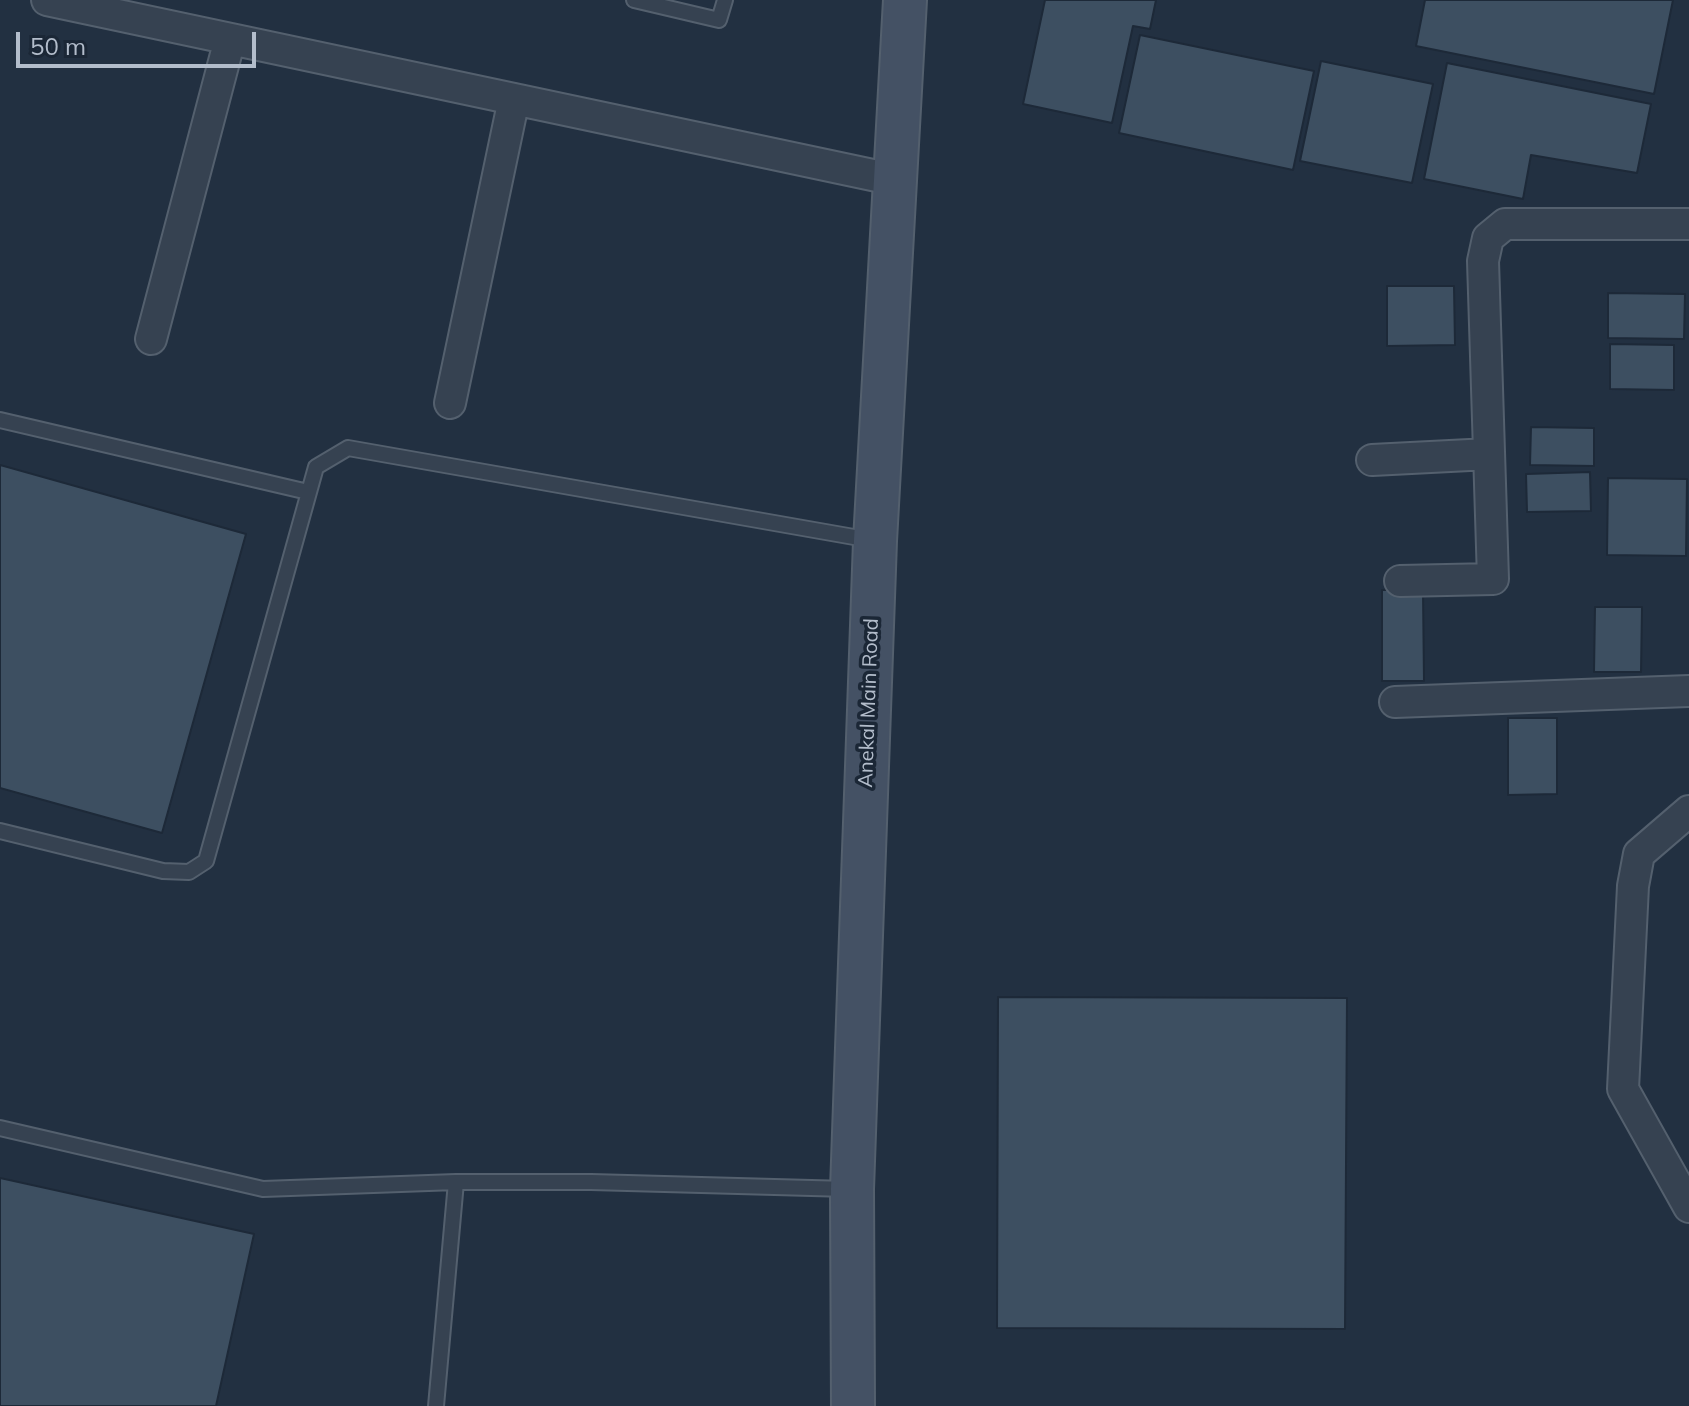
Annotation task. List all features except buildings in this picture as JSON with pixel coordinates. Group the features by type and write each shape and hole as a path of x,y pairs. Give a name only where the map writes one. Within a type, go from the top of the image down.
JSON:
{"main road":[{"name":"Anekal Main Road","path":"853,1406 852,1189 875,541 905,0"}],"street":[{"path":"47,0 896,180"},
{"path":"151,339 230,39"},
{"path":"450,403 514,99"},
{"path":"1400,581 1493,579 1483,261 1488,238 1505,224 1689,224"},
{"path":"1372,460 1489,454"},
{"path":"1395,702 1689,691"},
{"path":"1689,811 1639,854 1633,886 1623,1089 1689,1207"}],"lane":[{"path":"634,0 719,20 725,0"},
{"path":"0,420 308,492"},
{"path":"0,831 163,871 189,872 206,861 316,467 348,448 875,541"},
{"path":"0,1128 263,1189 456,1182 591,1182 852,1189"},
{"path":"436,1406 456,1182"}]}
